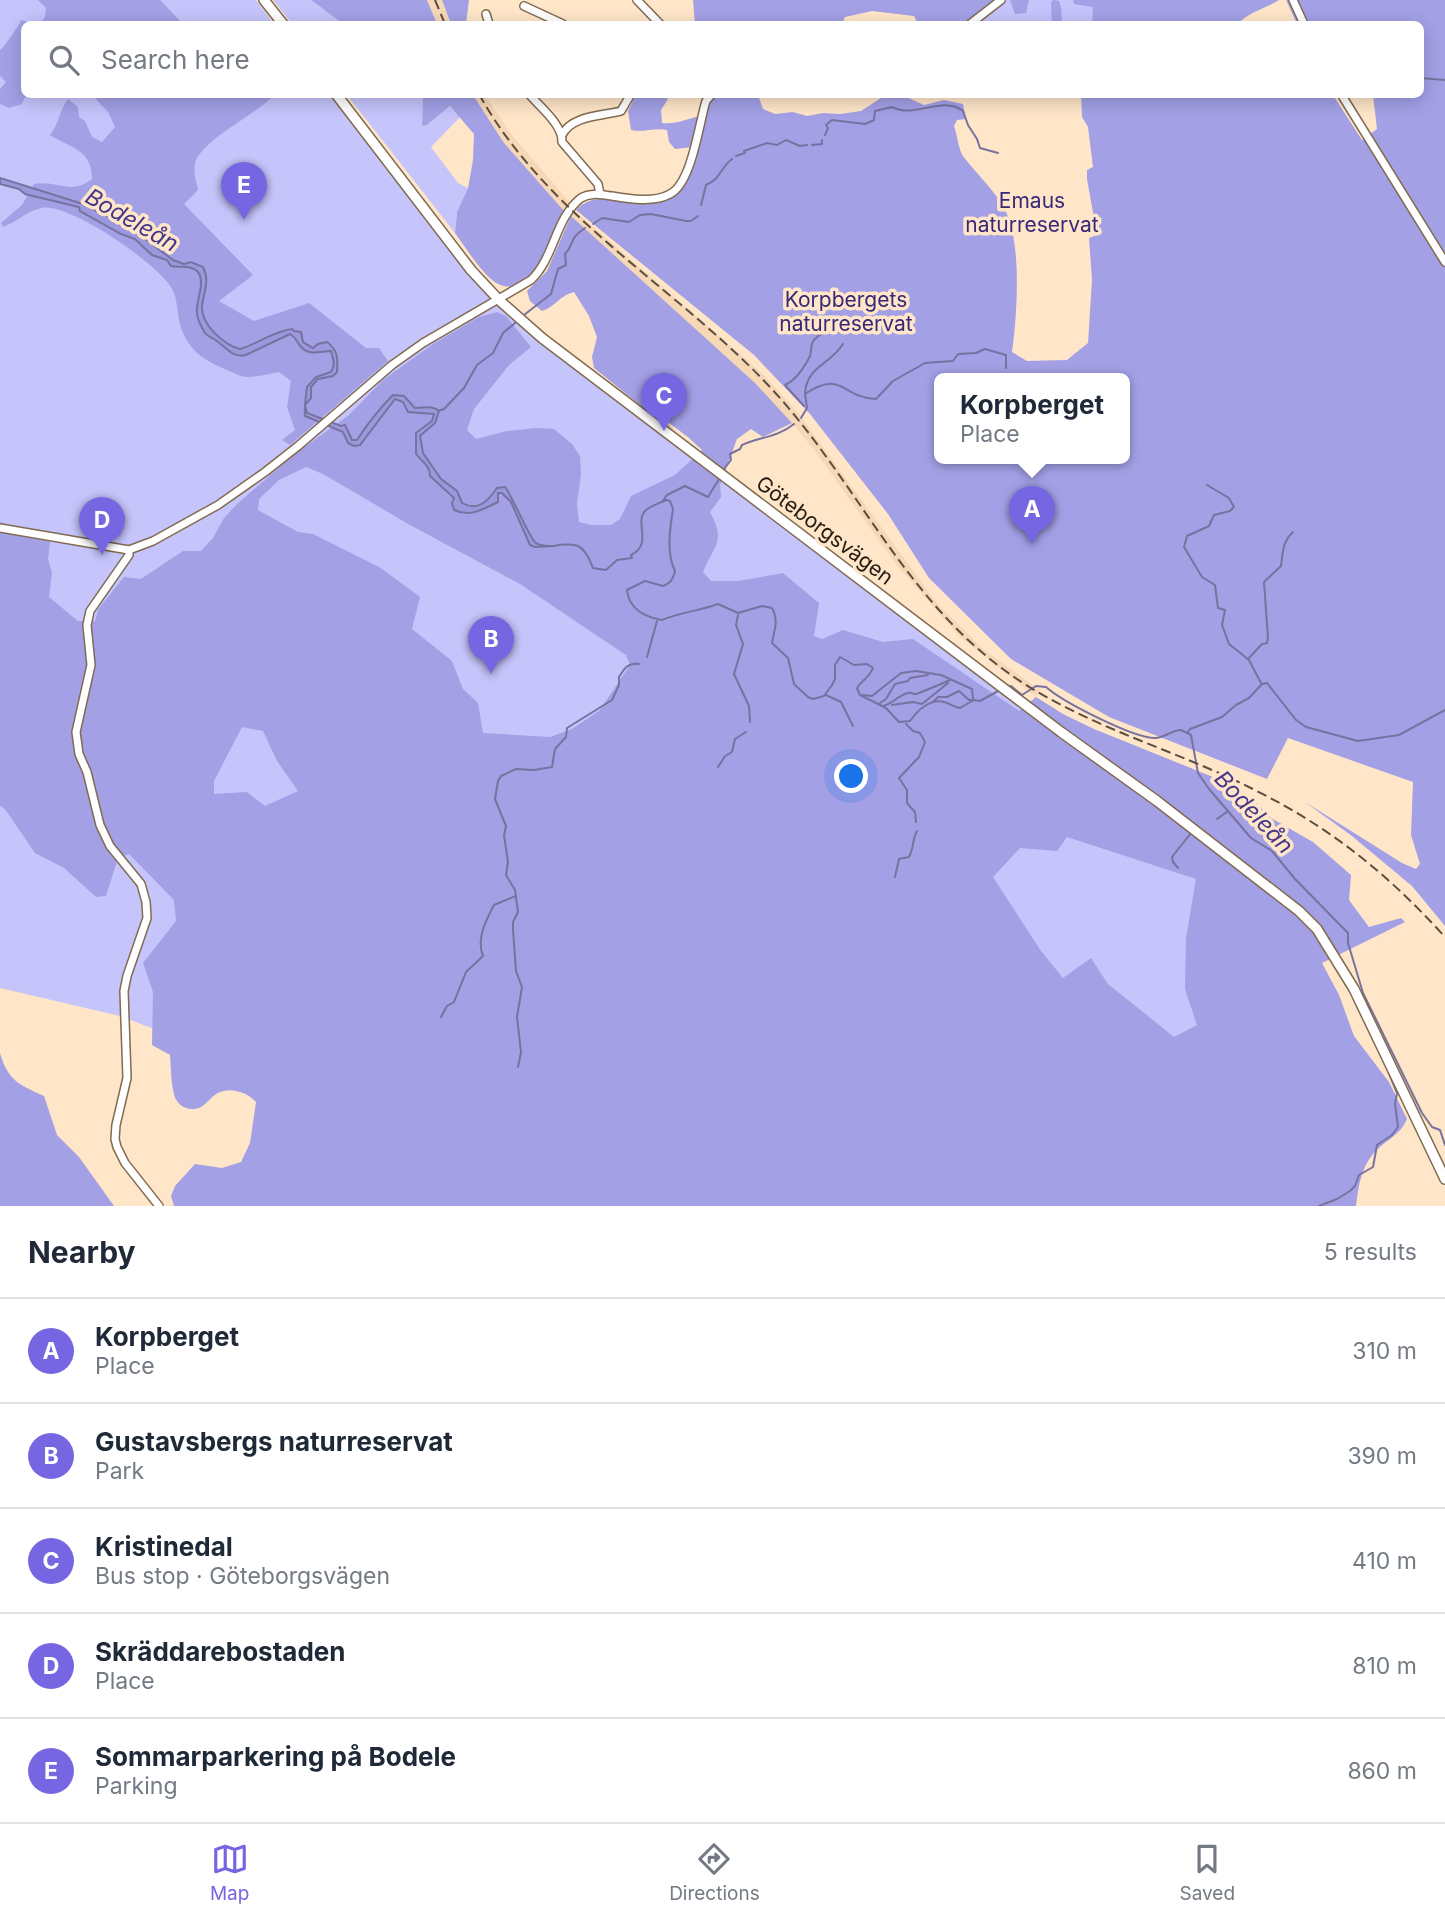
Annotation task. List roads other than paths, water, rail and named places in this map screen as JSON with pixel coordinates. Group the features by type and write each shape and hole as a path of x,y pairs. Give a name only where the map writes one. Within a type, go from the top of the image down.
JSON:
{"street":[{"path":"264,0 281,21"},
{"path":"637,0 657,21"},
{"path":"974,21 1001,0"},
{"path":"1293,0 1303,21"},
{"path":"524,6 557,21"},
{"path":"486,13 488,21"},
{"name":"Göteborgsvägen","path":"339,98 471,270 499,300 578,366 1280,894 1317,929 1354,989 1445,1179"},
{"path":"532,98 562,135"},
{"path":"600,194 598,184 562,142 562,135 567,127 579,121 621,111 629,98"},
{"path":"0,528 129,550 153,541 218,505 299,446 392,365 423,343 522,287 537,274 570,208 587,195 645,199 661,198 677,190 685,175 709,98"},
{"path":"1343,98 1445,262"},
{"path":"129,550 129,555 90,611 88,625 91,665 76,732 79,754 90,783 100,825 110,846 141,884 146,902 147,918 124,991 127,1078 116,1125 116,1139 125,1163 159,1206"}],"waterway":[{"path":"1424,78 1445,80"},
{"path":"825,135 828,128 826,125 832,120 865,124 874,120 875,111 892,107 910,110 946,105 963,111 980,148 998,153"},
{"path":"736,156 767,143 777,145 786,140 800,146 807,145"},
{"path":"812,145 822,144 822,140"},
{"path":"701,205 706,185 715,180 732,159"},
{"path":"593,224 602,218 629,222 640,215 651,214 686,221 698,216"},
{"path":"524,315 551,294 558,269 566,265 565,254 576,235 585,228"},
{"path":"438,411 444,409 464,388 477,365 493,353 503,333 515,323"},
{"path":"804,406 785,385 806,364 814,340 824,332 843,324"},
{"path":"805,393 814,371 843,344"},
{"path":"801,418 807,408 805,394 827,384 835,384 856,394 876,399 893,381 925,363 953,361 958,354 976,353 985,349 1006,355 1006,368"},
{"path":"724,469 731,460 730,454 742,445 775,434 794,424"},
{"path":"662,502 667,495 685,486 708,497 719,479"},
{"path":"1207,485 1229,498 1234,507 1230,511 1214,515 1209,526 1187,536 1184,547 1202,577 1215,585 1218,608 1225,610 1222,625 1229,644 1249,660 1261,683"},
{"name":"Bodeleån","path":"553,546 579,546 593,568 606,570 617,560 632,558 631,555 638,550 642,539 641,521 646,510 666,500 670,501 673,509 670,548 675,571 672,578 663,586 645,581 627,590 634,607 644,614 662,620 718,604 738,613 762,606 772,608 776,621 772,643 788,658 794,684 808,697 813,699 824,696 835,679 835,665 840,657 854,665 867,664 873,668 857,688 860,695 886,708 899,722 910,721 920,710 934,702 944,702 960,708 1000,690"},
{"path":"1248,659 1262,644 1267,643 1264,582 1281,566 1285,544 1293,532"},
{"path":"738,615 736,625 743,644 734,674 749,706 750,722"},
{"path":"647,657 657,621"},
{"path":"518,1067 521,1052 517,1017 522,987 516,971 513,930 513,922 518,912 515,890 506,875 506,826 495,799 498,781 501,776 516,769 552,767 555,749 566,737 567,728 612,700 623,671 629,665 639,664"},
{"path":"862,695 872,696 901,673 916,671 941,675 972,689 973,699"},
{"path":"880,703 886,699 895,684 928,675"},
{"path":"883,706 904,694 917,694 950,680"},
{"name":"Bodeleån","path":"892,705 913,702 922,704 948,683"},
{"path":"1188,732 1222,717 1249,698 1262,684 1267,683 1296,720 1306,727 1358,741 1399,735 1445,710"},
{"name":"Bodeleån","path":"1009,687 1022,695 1036,686 1046,687 1099,718 1145,736 1158,738 1181,730 1191,735 1198,773 1209,789 1251,838 1272,851 1295,879 1348,933 1348,943 1363,993 1422,1113 1432,1127 1440,1130 1445,1145"},
{"path":"933,702 938,697 947,697 959,691 969,700 973,700"},
{"path":"826,695 841,702 853,726"},
{"path":"906,724 913,731 920,733 925,742 919,757 899,778 907,790 907,803 915,812 916,822"},
{"path":"718,767 725,756 732,752 735,739 746,732"},
{"path":"1217,819 1228,811"},
{"path":"895,877 899,859 909,857 917,831"},
{"path":"1178,868 1172,857 1191,833"},
{"path":"441,1017 447,1006 454,1002 466,972 483,956 481,936 494,905 516,896"},
{"path":"1319,1206 1350,1191 1359,1175 1373,1167 1377,1145 1392,1135 1398,1127 1395,1104 1397,1093 1386,1066"}],"railway":[{"path":"435,0 444,21"},
{"path":"482,98 507,138 576,214 694,315 769,386 830,461 913,578 944,615 978,649 1017,679 1066,707 1219,773 1314,823 1394,885 1445,937"}],"place":[{"name":"Sommarparkering på Bodele","path":"244,220"},
{"name":"Kristinedal","path":"664,431"},
{"name":"Korpberget","path":"1032,544"},
{"name":"Skräddarebostaden","path":"102,555"},
{"name":"Gustavsbergs naturreservat","path":"491,674"}],"park label":[{"name":"Emaus naturreservat","path":"1032,212"},
{"name":"Korpbergets naturreservat","path":"846,311"}]}
